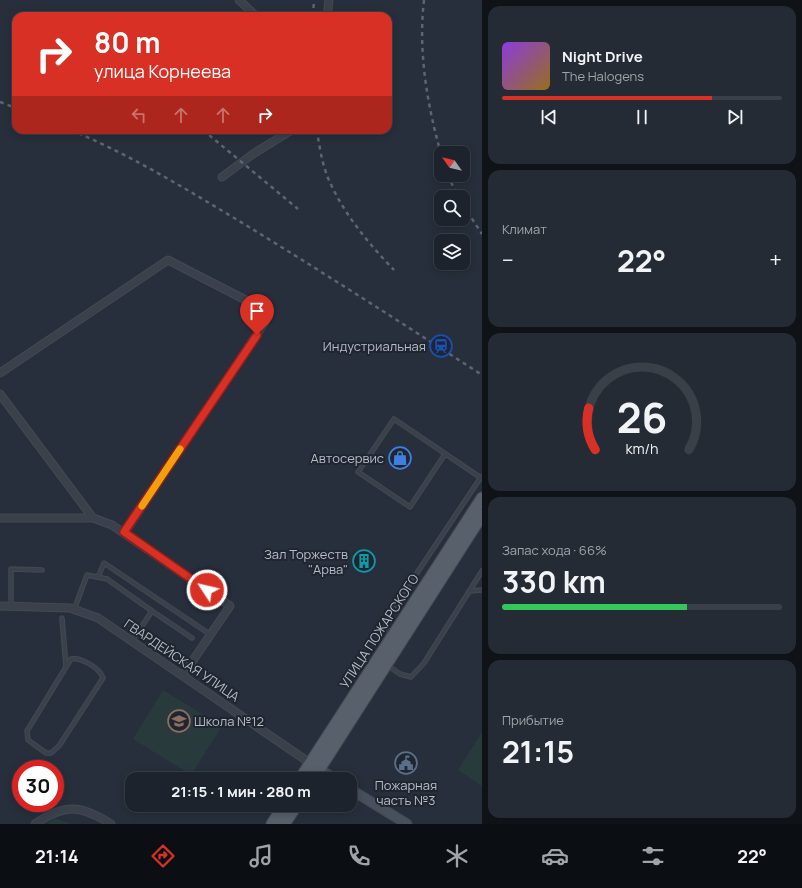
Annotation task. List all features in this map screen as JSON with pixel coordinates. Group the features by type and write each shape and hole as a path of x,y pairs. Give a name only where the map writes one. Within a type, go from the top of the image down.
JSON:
{"main road":[{"name":"УЛИЦА ПОЖАРСКОГО","path":"314,771 482,498"},
{"name":"УЛИЦА ПОЖАРСКОГО","path":"314,771 386,664 395,641 482,515"},
{"path":"272,824 280,812"},
{"path":"284,824 292,812"}],"street":[{"path":"239,0 252,12"},
{"path":"328,12 329,0"},
{"path":"222,176 253,154 286,134"},
{"path":"0,373 168,260 263,309 265,322 124,532"},
{"path":"0,394 93,518"},
{"path":"0,518 93,518 112,525 230,606 183,675"},
{"name":"ГВАРДЕЙСКАЯ УЛИЦА","path":"0,606 74,610 98,618 183,675 314,771"},
{"path":"357,793 407,824"},
{"path":"35,824 63,810 80,808 93,813 110,824"}],"lane":[{"path":"395,641 385,621 481,477 394,419 358,472 410,507 445,454"},
{"path":"98,577 104,563 211,635"},
{"path":"10,607 11,569 42,570"},
{"path":"386,664 400,674 411,677 424,663 482,571"},
{"path":"74,610 87,575 98,577 106,579 192,638"},
{"path":"469,591 482,590"},
{"path":"132,641 152,611"},
{"path":"62,618 66,667 27,732 28,740 46,753 51,753 59,746 103,678 102,673 77,658 71,659 66,667"}],"shaded area":[{"path":"163,690 222,726 193,772 186,772 133,739"},
{"path":"482,732 482,786 458,770"},
{"path":"55,818 72,824 46,824"}],"railway":[{"path":"313,12 314,0"},
{"path":"424,0 422,19 423,58 428,97 439,146"},
{"path":"0,102 12,106"},
{"path":"80,134 117,151 162,175 249,227 482,375"},
{"path":"208,134 298,209"},
{"path":"318,134 324,166 334,191 357,227 394,270"},
{"path":"451,182 455,190"},
{"path":"470,216 482,234"}],"slow traffic":[{"path":"142,506 180,449"}],"place":[{"name":"Индустриальная","path":"441,346"},
{"name":"Автосервис","path":"400,458"},
{"name":"Зал Торжеств \"Арва\"","path":"364,561"},
{"name":"Школа №12","path":"179,721"},
{"name":"Пожарная часть №3","path":"406,763"}],"route":[{"path":"207,590 124,532 257,335"}]}
